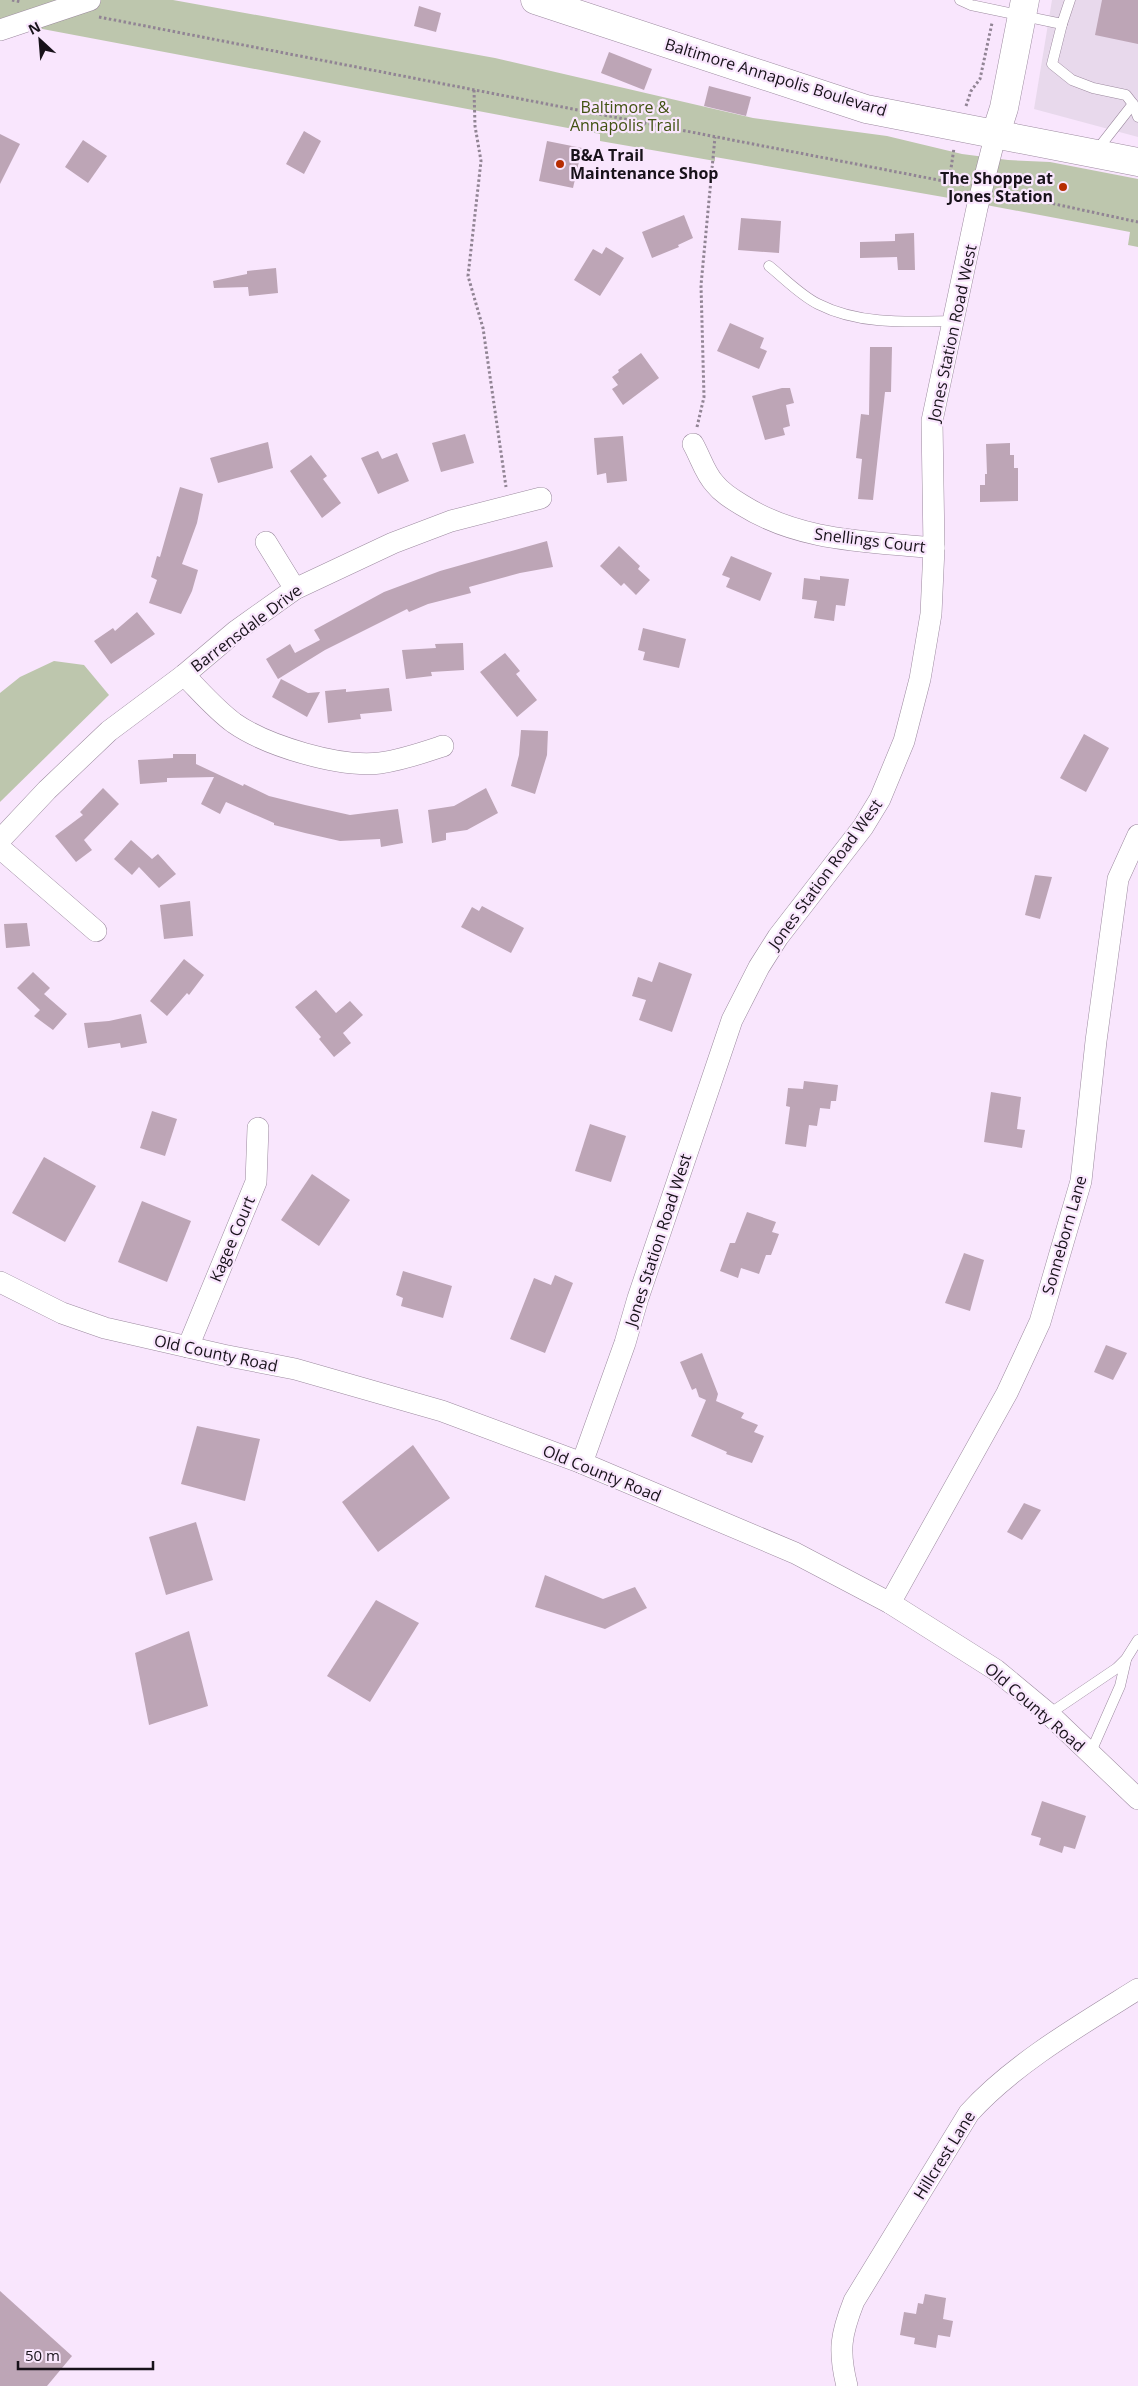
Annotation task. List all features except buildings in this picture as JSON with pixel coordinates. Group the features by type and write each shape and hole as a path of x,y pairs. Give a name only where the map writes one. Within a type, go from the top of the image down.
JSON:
{"street":[{"path":"0,30 90,0"},
{"name":"Baltimore Annapolis Boulevard","path":"535,0 866,108 1138,162"},
{"name":"Jones Station Road West","path":"582,1463 625,1343 641,1289 732,1020 759,967 778,937 862,827 880,799 895,767 904,741 920,679 931,614 934,548 932,421 982,189 1004,108 1024,9"},
{"name":"Snellings Court","path":"693,444 714,483 728,496 754,512 779,524 796,531 857,542 934,548"},
{"name":"Barrensdale Drive","path":"0,840 47,790 109,731 184,675 236,631 295,589 393,543 452,521 542,498"},
{"path":"266,542 295,589"},
{"path":"184,675 210,702 235,723 264,738 319,758 348,763 378,763 401,759 443,746"},
{"name":"Sonneborn Lane","path":"890,1603 1007,1393 1040,1322 1081,1181 1096,1041 1118,879 1138,836"},
{"path":"0,848 96,931"},
{"name":"Kagee Court","path":"188,1347 256,1182 258,1128"},
{"name":"Old County Road","path":"0,1282 62,1313 105,1328 295,1369 442,1411 582,1463 795,1553 890,1603 996,1670 1049,1714 1138,1799"},
{"name":"Hillcrest Lane","path":"847,2386 842,2353 842,2331 854,2301 969,2113 987,2093 1068,2032 1138,1989"}],"lane":[{"path":"960,0 970,5 995,11 1024,9 1062,24"},
{"path":"1070,0 1052,64 1072,80 1093,88 1126,95 1134,104 1138,117"},
{"path":"1095,153 1134,104"},
{"path":"769,266 816,303 840,313 894,322 953,321"},
{"path":"1049,1714 1100,1682 1126,1659 1138,1640"},
{"path":"1090,1754 1120,1686 1126,1659"}],"path":[{"path":"12,0 24,2"},
{"path":"62,10 948,182 1138,222"},
{"path":"968,98 980,79 995,11"},
{"path":"474,90 475,126 481,161 468,276 483,328 508,506"},
{"path":"693,444 704,397 701,285 715,137"},
{"path":"948,182 954,148"}],"shaded area":[{"path":"1052,0 1138,0 1138,137 1034,109"}],"green space":[{"name":"Baltimore & Annapolis Trail","path":"0,0 173,0 495,58 753,118 887,136 962,154 1008,160 1050,162 1138,179 1138,247 1128,245 1130,232 715,157 715,161 600,141 600,134 0,21"},
{"path":"54,661 84,665 109,695 0,802 0,693 20,677"}],"place":[{"name":"B&A Trail Maintenance Shop","path":"560,164"},
{"name":"The Shoppe at Jones Station","path":"1063,187"}]}
